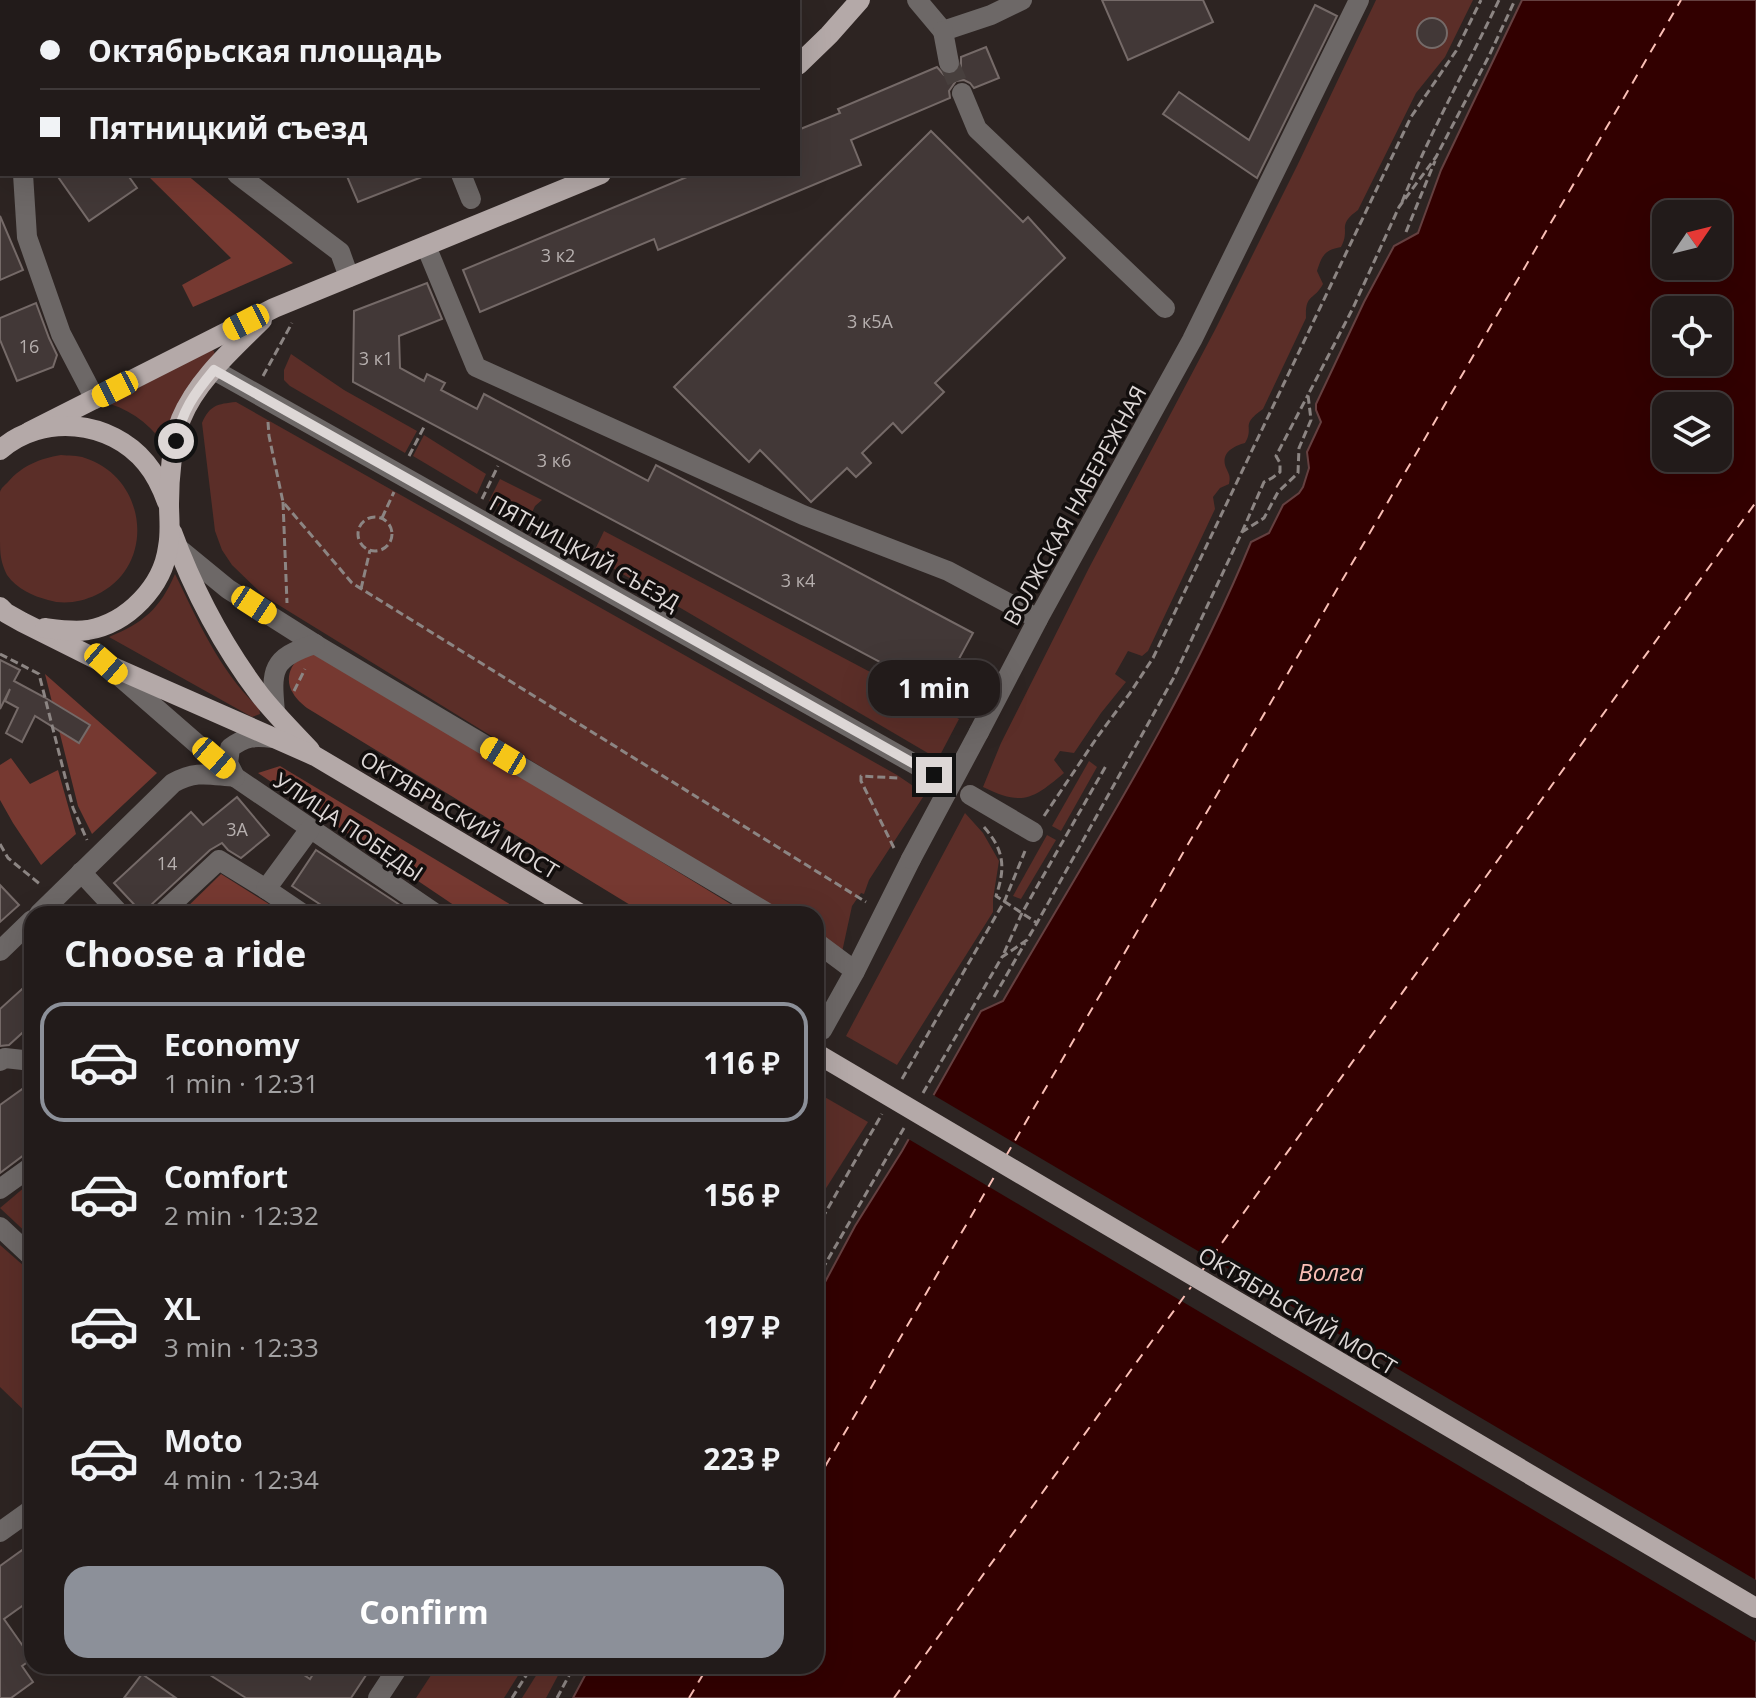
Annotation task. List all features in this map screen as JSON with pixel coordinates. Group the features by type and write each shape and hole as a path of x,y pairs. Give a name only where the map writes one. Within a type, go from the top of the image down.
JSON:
{"main road":[{"path":"800,63 860,0"},
{"path":"10,442 274,308 596,176"},
{"path":"7,613 45,628 69,631 90,629 113,621 132,609 148,592 161,572 168,550 173,457 180,422 188,404 214,370 274,308"},
{"path":"10,442 54,426 80,426 104,432 127,444 146,462 160,483 178,548 223,638 275,712 315,756"},
{"path":"7,613 106,664 315,756"},
{"name":"ОКТЯБРЬСКИЙ МОСТ","path":"315,756 568,906"},
{"name":"ОКТЯБРЬСКИЙ МОСТ","path":"824,1058 1756,1608"}],"street":[{"path":"917,0 943,31 949,63"},
{"path":"943,31 991,15 1022,0"},
{"name":"ВОЛЖСКАЯ НАБЕРЕЖНАЯ","path":"824,1026 884,912 904,857 979,732 1192,340 1359,0"},
{"path":"962,93 977,129 1165,308"},
{"path":"23,176 27,237 61,334 95,399"},
{"path":"240,176 340,252 349,277"},
{"path":"462,176 471,199"},
{"path":"426,246 476,367 803,515 948,571 1038,619"},
{"name":"ПЯТНИЦКИЙ СЪЕЗД","path":"214,370 934,775"},
{"path":"178,548 228,589 315,644 756,906"},
{"path":"275,712 272,681 279,661 297,649 315,644"},
{"name":"УЛИЦА ПОБЕДЫ","path":"106,664 235,777 424,906"},
{"name":"УЛИЦА ПОБЕДЫ","path":"235,777 228,763 230,748 242,739 256,736 273,738"},
{"path":"48,906 173,783 195,773 235,777"},
{"path":"970,795 1033,832"},
{"path":"266,889 310,829"},
{"path":"170,906 219,860 291,906"},
{"path":"88,865 115,906"},
{"path":"0,951 24,928"},
{"path":"824,948 855,971"},
{"path":"0,1061 5,1058 24,1060"},
{"path":"0,1189 24,1172"},
{"path":"0,1227 24,1250"},
{"path":"0,1532 24,1515"},
{"path":"378,1698 394,1674"}],"path":[{"path":"902,1078 1005,900 1033,832 1153,658 1411,117 1456,51 1481,0"},
{"path":"994,997 1173,679 1264,482 1280,472 1276,456 1353,308 1414,171 1499,0"},
{"path":"1406,232 1436,157 1515,0"},
{"path":"1399,207 1436,157"},
{"path":"288,615 283,502 269,436 262,380 293,321"},
{"path":"1242,532 1264,518 1278,492 1298,473 1299,448 1311,420 1308,395"},
{"path":"407,460 424,427"},
{"path":"481,503 498,466"},
{"path":"382,518 395,488"},
{"path":"283,502 352,583 884,912"},
{"path":"377,516 387,521 392,531 390,543 381,550 370,550 359,538 359,527 366,519 377,516"},
{"path":"361,589 370,550"},
{"path":"0,654 39,674 88,865"},
{"path":"917,1105 1107,764"},
{"path":"899,778 861,776 861,781 904,857"},
{"path":"977,821 986,829 1003,861 996,896 1037,923"},
{"path":"0,844 8,858 56,898"},
{"path":"1002,957 1027,940"},
{"path":"824,1215 887,1105"},
{"path":"824,1266 909,1118"},
{"path":"512,1698 527,1674"},
{"path":"557,1698 570,1674"}],"shaded area":[{"path":"1376,0 1473,0 1445,57 1416,93 1358,210 1347,220 1341,247 1325,254 1321,261 1317,271 1323,284 1309,301 1306,318 1263,409 1249,423 1245,443 1225,456 1229,484 1220,488 1213,497 1215,509 1148,651 1142,656 1128,651 1115,674 1126,682 1074,753 1060,751 1054,760 1064,773 1026,797 1008,797 983,787 1001,743 1216,328"},
{"path":"148,176 188,176 293,263 193,307 182,285 231,258"},
{"path":"208,348 214,351 215,356 168,450 143,422 128,411 110,404"},
{"path":"291,354 344,390 417,431 405,453 290,386 284,380 284,370"},
{"path":"236,402 897,775 925,794 869,880 864,894 861,893 852,906 842,952 824,941 824,906 767,906 264,596 232,565 215,531 202,423 208,412"},
{"path":"424,435 486,474 477,494 413,456"},
{"path":"61,455 82,457 106,468 122,484 132,503 137,524 136,545 129,565 116,582 96,595 78,601 54,602 26,591 7,575 0,547 0,492 26,467"},
{"path":"500,479 542,500 529,519 532,526 489,501"},
{"path":"604,531 959,719 938,759 592,556"},
{"path":"175,574 221,662 259,708 260,714 252,717 109,637 132,626 149,613 163,597"},
{"path":"321,654 734,906 632,906 307,708 297,699 289,684 294,664 308,656"},
{"path":"45,674 157,773 92,834 78,806"},
{"path":"11,758 30,784 58,770 76,834 41,865 0,800 0,765"},
{"path":"1089,761 1097,767 1061,831 1052,826"},
{"path":"280,766 513,906 455,906 258,773"},
{"path":"965,813 983,833 999,861 993,912 897,1065 846,1036"},
{"path":"1047,835 1056,840 1021,899 1013,896"},
{"path":"221,874 272,906 188,906"},
{"path":"824,1097 868,1122 824,1191"},
{"path":"24,1188 24,1230 0,1208"},
{"path":"0,1245 24,1266 24,1410 0,1387"},
{"path":"432,1674 519,1674 504,1698 416,1698"},
{"path":"537,1674 559,1674 546,1698 522,1698"}],"water":[{"name":"Волга","path":"1522,0 1756,0 1756,1698 573,1698 586,1674 824,1674 824,1284 981,1011 1003,1001 1135,776 1197,661 1251,542 1269,533 1283,505 1303,487 1309,468 1307,452 1321,422 1316,404 1394,246 1418,233 1441,170"}],"pier":[{"path":"930,1093 1756,1580 1756,1642 905,1137"}],"building":[{"path":"1102,0 1203,0 1213,22 1128,60"},
{"path":"1315,5 1337,16 1257,178 1163,114 1179,92 1249,140"},
{"path":"1432,18 1438,19 1446,27 1446,39 1438,47 1432,48 1426,47 1418,39 1417,33 1418,27 1426,19"},
{"path":"986,47 999,78 974,88 964,80 956,81 949,91 950,98 851,140 861,165 658,250 654,239 480,312 463,270 689,176 800,176 800,129 840,113 838,109 937,67 944,75 952,76 961,68 961,57"},
{"path":"931,131 1023,222 1028,217 1065,258 935,383 944,392 902,433 893,423 862,453 871,463 856,477 847,468 811,502 760,450 749,462 674,387"},
{"path":"57,176 128,176 137,188 89,221"},
{"path":"347,176 424,176 358,202"},
{"path":"0,216 23,270 0,280"},
{"path":"427,283 442,319 399,336 400,368 424,381 427,374 445,383 441,390 477,409 484,394 648,481 656,465 973,633 940,694 353,382 354,311"},
{"path":"36,303 57,355 53,367 17,381 0,340 0,318"},
{"path":"0,660 20,670 14,681 90,725 79,743 35,716 22,742 6,733 18,708 5,701 10,689 0,709"},
{"path":"237,797 269,835 241,858 222,843 210,850 151,906 136,906 114,883 191,812 203,825"},
{"path":"316,850 401,906 323,906 292,886"},
{"path":"0,885 19,905 0,922"},
{"path":"24,987 24,1031 9,1045 0,1046 0,1009"},
{"path":"24,1088 24,1155 0,1173 0,1105"},
{"path":"24,1549 24,1605 4,1619 24,1648 24,1674 33,1682 11,1698 0,1698 0,1566"},
{"path":"142,1674 176,1698 124,1698"},
{"path":"208,1674 303,1674 310,1679 313,1674 367,1674 351,1698 246,1698"}],"ferry route":[{"path":"1006,1156 1681,0"},
{"path":"1201,1272 1756,502"},
{"path":"824,1468 997,1172"},
{"path":"894,1698 1191,1287"},
{"path":"689,1698 703,1674"}],"tunnel":[{"path":"949,63 962,93"}],"route":[{"path":"176,441 188,404 214,370 934,775"}]}
